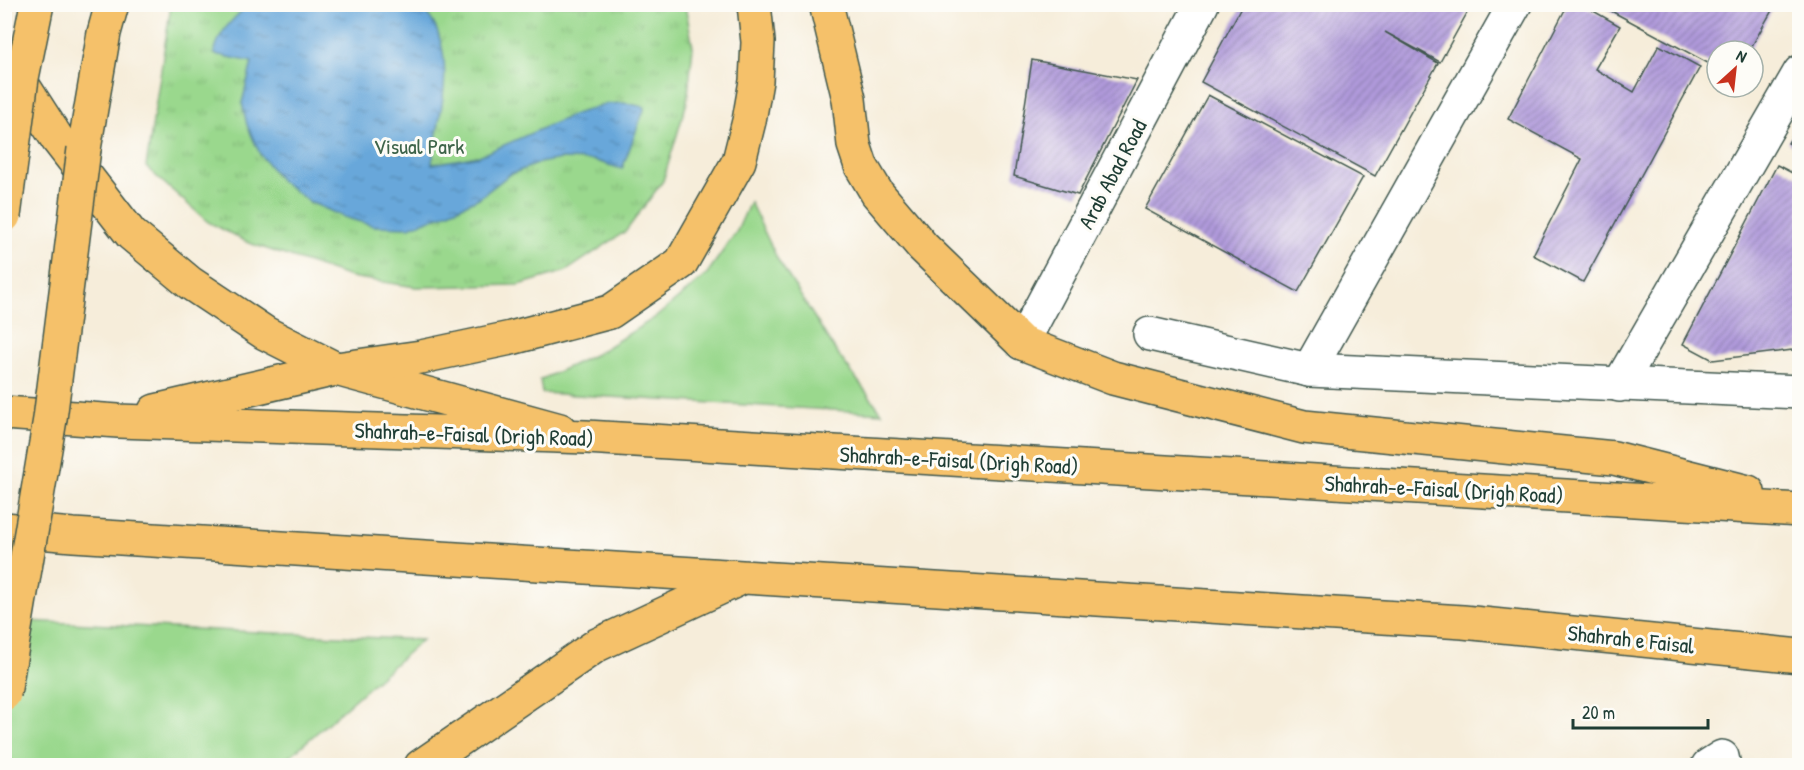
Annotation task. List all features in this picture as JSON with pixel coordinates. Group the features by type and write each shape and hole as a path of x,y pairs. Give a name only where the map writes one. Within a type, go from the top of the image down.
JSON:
{"main road":[{"path":"4,216 22,78 37,4"},
{"path":"4,694 50,419 84,149 104,33 112,4"},
{"path":"4,413 118,421 336,369 432,355 512,339 610,312 681,263 739,161 756,81 758,42 754,4"},
{"path":"826,4 849,99 854,145 861,166 877,193 923,247 1022,343 1113,378 1304,427 1614,458 1800,505"},
{"path":"4,56 58,141 131,234 190,283 265,333 336,369 586,437"},
{"name":"Shahrah-e-Faisal (Drigh Road)","path":"118,421 586,437 1800,510"},
{"path":"4,529 742,578"},
{"path":"421,765 597,645 742,578"},
{"name":"Shahrah e Faisal","path":"742,578 1463,622 1800,656"}],"street":[{"name":"Arab Abad Road","path":"1022,343 1202,4"},
{"path":"1309,370 1515,4"},
{"path":"1619,385 1800,72"},
{"path":"1150,334 1309,370 1800,392"},
{"path":"1708,765 1722,757 1724,765"}],"green space":[{"name":"Visual Park","path":"171,5 685,5 693,47 687,102 663,181 626,231 566,271 519,285 416,287 350,277 249,243 208,222 146,167"},
{"path":"750,202 778,260 837,353 882,413 542,393 540,380 596,354 656,317 706,275 737,231"},
{"path":"5,620 422,640 280,765 16,766 5,753"}],"water":[{"path":"248,5 422,5 437,29 445,66 443,98 432,164 479,156 575,114 605,104 624,103 645,107 622,169 593,160 561,159 539,163 509,175 479,198 445,214 409,227 374,226 344,217 310,202 281,181 260,154 247,125 242,103 252,62 214,54 223,33"}],"building":[{"path":"1243,4 1472,4 1440,62 1385,32 1438,63 1375,176 1201,82"},
{"path":"1568,4 1581,4 1620,26 1595,69 1634,92 1659,45 1700,67 1583,282 1533,255 1582,159 1508,119"},
{"path":"1600,5 1775,5 1756,39 1705,39 1705,62"},
{"path":"1032,60 1137,80 1078,195 1014,176"},
{"path":"1208,95 1363,177 1298,292 1145,209"},
{"path":"1800,123 1800,149 1788,143"},
{"path":"1777,165 1800,177 1800,349 1713,360 1683,344"}]}
